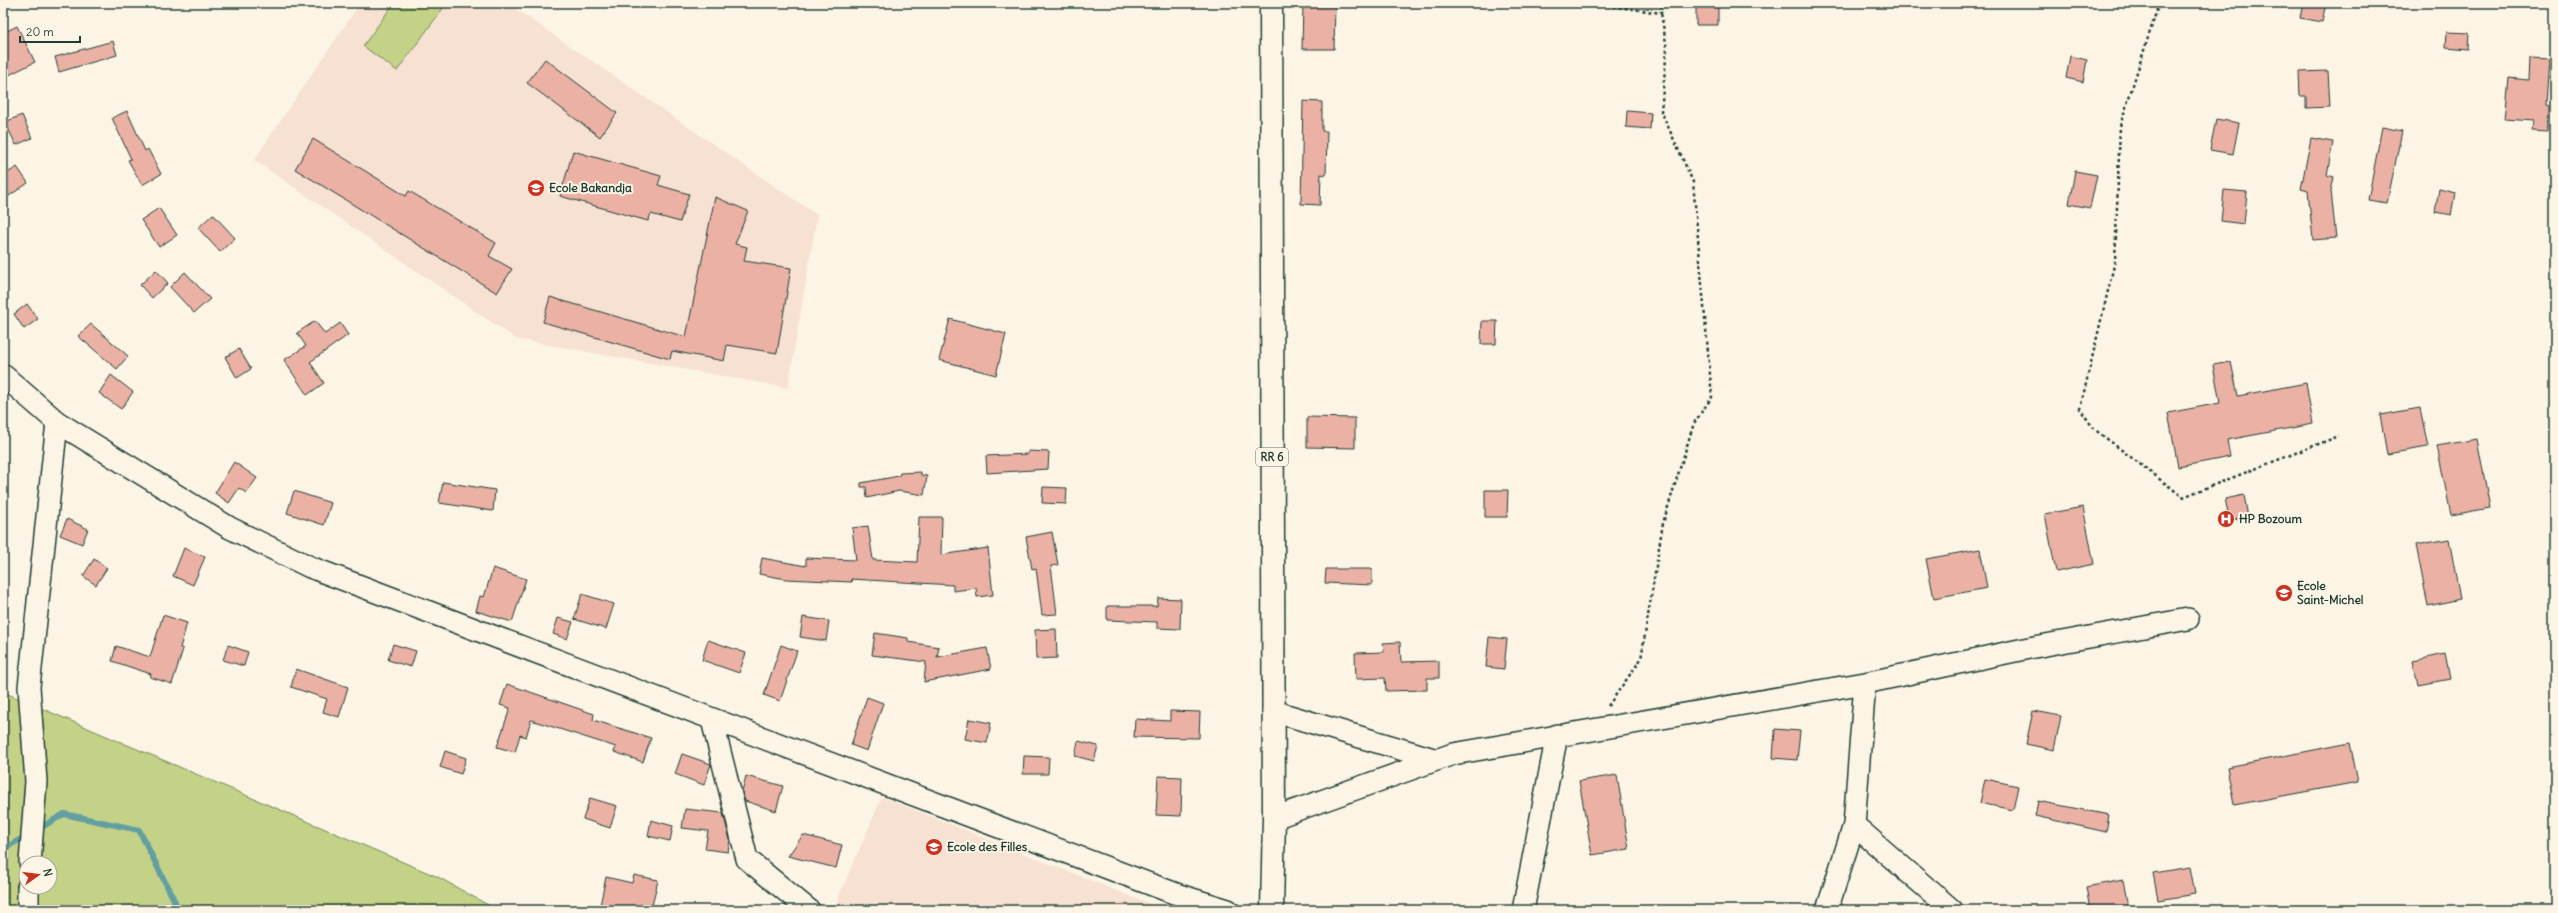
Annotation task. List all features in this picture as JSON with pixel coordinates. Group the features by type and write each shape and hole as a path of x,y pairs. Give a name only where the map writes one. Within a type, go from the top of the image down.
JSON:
{"main road":[{"name":"RR 6","path":"1271,3 1274,818 1272,910"}],"street":[{"path":"3,375 57,422 230,528 310,567 1179,895 1228,910"},
{"path":"31,855 36,781 28,687 57,422"},
{"path":"1274,818 1454,754 1865,683 2029,648 2188,619"},
{"path":"1827,910 1854,825 1865,683"},
{"path":"1273,711 1437,760"},
{"path":"712,720 747,859 809,910"},
{"path":"1523,910 1557,736"},
{"path":"1854,825 1952,910"},
{"path":"28,895 28,910"}],"path":[{"path":"1589,3 1661,13"},
{"path":"1592,730 1641,659 1663,523 1694,423 1712,397 1693,182 1661,111 1667,49 1661,13 1661,3"},
{"path":"2160,3 2120,126 2115,261 2080,408 2094,429 2183,497 2339,436"}],"shaded area":[{"name":"Ecole Bakandja","path":"360,3 507,3 817,215 788,388 516,339 254,160"},
{"name":"Ecole des Filles","path":"882,797 1165,910 839,910 839,896"}],"green space":[{"path":"394,3 439,3 444,7 397,71 363,46"},
{"path":"3,692 438,877 497,910 3,910"}],"building":[{"path":"1303,3 1335,3 1334,49 1302,49"},
{"path":"1696,3 1718,3 1718,25 1696,25"},
{"path":"2303,3 2326,3 2322,22 2300,18"},
{"path":"17,26 35,62 3,78 3,33"},
{"path":"2447,32 2469,33 2468,49 2446,47"},
{"path":"113,41 117,55 59,72 55,57"},
{"path":"2070,56 2087,60 2083,82 2066,78"},
{"path":"2529,58 2549,59 2546,105 2549,106 2548,131 2532,130 2533,121 2505,119 2509,78 2528,80"},
{"path":"545,59 617,113 600,137 527,83"},
{"path":"2328,71 2330,107 2306,108 2306,96 2300,96 2299,72"},
{"path":"1303,101 1322,102 1322,131 1327,131 1326,175 1321,174 1320,205 1301,204"},
{"path":"127,111 145,151 148,149 161,174 142,185 128,160 131,159 112,118"},
{"path":"1627,111 1651,113 1650,129 1626,127"},
{"path":"22,115 32,138 16,145 5,122"},
{"path":"2216,119 2239,123 2233,154 2210,150"},
{"path":"2382,127 2402,131 2387,203 2368,200"},
{"path":"2311,138 2333,142 2327,175 2334,177 2331,191 2336,238 2313,240 2308,191 2301,189"},
{"path":"313,139 406,196 409,191 496,243 489,256 512,269 497,293 295,169"},
{"path":"573,151 661,176 658,185 689,194 680,222 651,214 648,221 560,196"},
{"path":"17,167 28,183 3,200 3,176"},
{"path":"2075,171 2097,175 2090,208 2069,204"},
{"path":"2439,189 2455,193 2451,215 2435,212"},
{"path":"2224,190 2247,192 2244,224 2221,221"},
{"path":"715,197 748,211 735,244 747,247 744,261 791,268 777,353 727,345 724,361 672,351 670,359 543,322 550,297 686,337"},
{"path":"159,208 177,235 159,247 141,220"},
{"path":"213,214 235,238 220,252 198,228"},
{"path":"156,270 168,283 152,298 140,285"},
{"path":"185,272 210,299 194,313 170,287"},
{"path":"27,304 38,319 24,329 14,314"},
{"path":"950,319 1006,334 996,375 939,360"},
{"path":"315,321 325,334 340,323 348,335 310,362 324,383 307,395 284,360 306,346 297,333"},
{"path":"1482,321 1497,321 1496,344 1481,344"},
{"path":"91,324 128,356 117,369 78,336"},
{"path":"239,349 251,369 237,378 225,357"},
{"path":"2231,362 2238,396 2306,383 2313,424 2227,440 2230,457 2178,467 2168,413 2220,403 2213,365"},
{"path":"111,375 133,392 121,409 99,393"},
{"path":"2420,408 2428,447 2387,454 2380,415"},
{"path":"1307,417 1355,418 1355,448 1307,447"},
{"path":"2477,439 2490,508 2451,515 2437,446"},
{"path":"1028,451 1049,452 1048,469 987,473 986,456 1028,454"},
{"path":"234,462 257,478 246,493 239,488 229,503 215,493"},
{"path":"921,472 921,475 927,476 924,495 899,491 867,498 866,487 861,487 861,483 899,476 900,473"},
{"path":"443,482 495,490 493,511 439,503"},
{"path":"1043,487 1067,488 1066,504 1042,503"},
{"path":"1485,490 1508,490 1507,517 1485,517"},
{"path":"294,491 331,503 324,525 287,513"},
{"path":"2244,495 2248,517 2230,521 2225,499"},
{"path":"2083,507 2094,564 2056,572 2045,514"},
{"path":"919,517 942,517 941,555 988,548 993,595 977,597 976,588 953,591 953,585 851,579 852,582 786,579 759,574 762,558 806,566 806,558 856,560 852,528 868,526 873,560 917,562"},
{"path":"67,519 88,529 82,544 60,535"},
{"path":"1052,532 1058,565 1051,566 1057,614 1042,615 1036,568 1032,569 1026,537"},
{"path":"2449,539 2460,599 2428,606 2416,545"},
{"path":"184,548 205,557 193,585 173,576"},
{"path":"1980,549 1987,588 1934,598 1926,559"},
{"path":"94,559 107,568 96,585 83,576"},
{"path":"493,568 526,579 512,622 476,611 480,596 484,597"},
{"path":"1326,569 1372,569 1372,585 1325,583"},
{"path":"582,594 614,604 606,629 574,619"},
{"path":"1158,598 1181,599 1180,629 1157,628 1157,622 1107,620 1107,606 1157,606"},
{"path":"163,615 187,623 180,648 183,649 172,684 150,677 151,674 112,661 116,646 150,657"},
{"path":"803,617 829,621 826,641 800,637"},
{"path":"558,618 573,622 567,639 553,634"},
{"path":"1056,629 1057,658 1036,659 1035,630"},
{"path":"875,633 908,638 908,642 939,647 937,657 987,648 991,669 924,682 926,662 872,655"},
{"path":"1489,637 1507,639 1504,669 1486,667"},
{"path":"708,640 746,653 739,673 702,660"},
{"path":"1400,642 1401,662 1439,661 1439,678 1427,678 1427,690 1386,691 1385,678 1356,679 1355,653 1384,652 1383,643"},
{"path":"393,644 416,651 411,667 388,660"},
{"path":"228,645 248,652 244,666 223,660"},
{"path":"781,645 797,651 780,701 764,695"},
{"path":"2445,654 2450,679 2418,685 2413,661"},
{"path":"296,669 348,687 339,717 323,712 327,699 291,687"},
{"path":"507,684 594,714 593,720 651,738 643,762 614,752 616,747 531,720 526,737 520,735 515,752 497,747 510,708 500,705"},
{"path":"867,697 883,703 867,751 851,745"},
{"path":"1170,711 1200,712 1199,738 1134,737 1135,719 1170,721"},
{"path":"2033,711 2061,716 2054,750 2026,744"},
{"path":"969,719 991,723 987,743 965,739"},
{"path":"1775,729 1800,731 1797,760 1773,758"},
{"path":"1078,741 1098,746 1094,761 1075,756"},
{"path":"2350,743 2358,782 2234,805 2227,767"},
{"path":"445,751 466,758 461,774 440,767"},
{"path":"682,754 711,764 704,785 675,774"},
{"path":"1024,756 1049,757 1048,774 1023,774"},
{"path":"1617,775 1629,849 1592,855 1579,781"},
{"path":"746,776 783,786 776,811 745,801 742,791"},
{"path":"1158,776 1182,777 1181,816 1156,815"},
{"path":"1985,779 2018,786 2013,810 1980,803"},
{"path":"590,798 617,806 610,828 583,819"},
{"path":"2038,801 2109,815 2106,832 2035,816"},
{"path":"685,809 723,813 730,840 728,852 705,849 708,831 682,828"},
{"path":"651,820 673,826 670,841 648,836"},
{"path":"803,835 842,845 836,868 788,856"},
{"path":"2190,867 2195,894 2158,900 2153,873"},
{"path":"634,875 658,880 651,910 599,910 606,877 632,883"},
{"path":"2123,880 2128,907 2090,910 2086,887"}],"waterway":[{"path":"37,830 64,814 139,830 179,910"},
{"path":"3,849 28,835"}],"place":[{"name":"Ecole Bakandja","path":"536,188"},
{"name":"HP Bozoum","path":"2226,519"},
{"name":"Ecole Saint-Michel","path":"2284,593"},
{"name":"Ecole des Filles","path":"934,847"}]}
